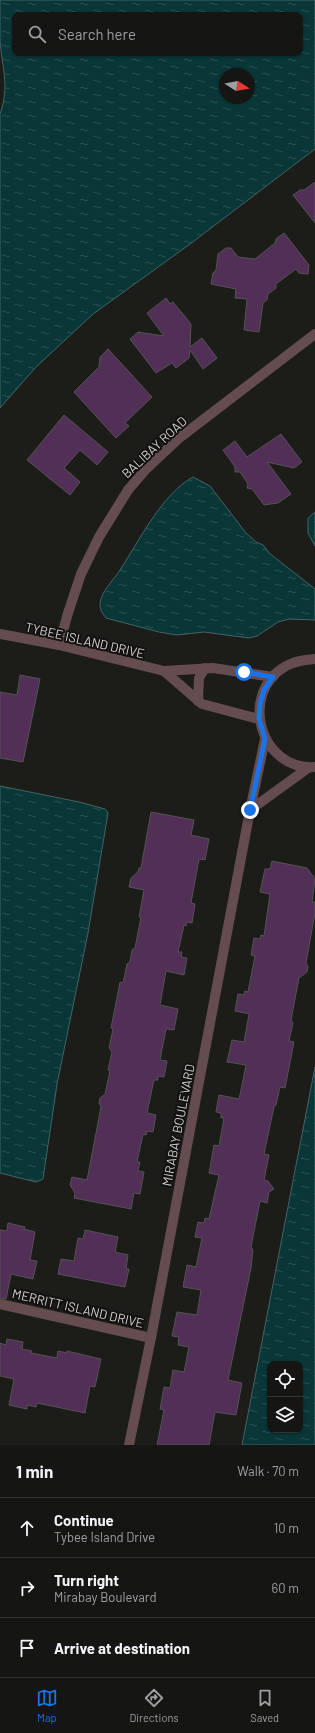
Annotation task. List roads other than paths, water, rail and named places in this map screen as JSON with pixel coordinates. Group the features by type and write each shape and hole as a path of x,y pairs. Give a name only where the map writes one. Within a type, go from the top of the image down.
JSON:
{"street":[{"name":"BALIBAY ROAD","path":"59,646 68,612 81,574 98,537 128,490 146,469 178,439 315,334"},
{"name":"TYBEE ISLAND DRIVE","path":"0,634 59,646 164,671 213,668 273,677"},
{"name":"MIRABAY BOULEVARD","path":"311,767 290,763 276,753 265,739 259,719 260,704 264,690 273,677 285,667 300,660 315,659"},
{"path":"198,701 199,678 205,668"},
{"name":"TYBEE ISLAND DRIVE","path":"164,671 202,704 259,719"},
{"name":"MIRABAY BOULEVARD","path":"129,1445 151,1338 250,810 265,739"},
{"name":"MIRABAY BOULEVARD","path":"250,810 311,767"},
{"name":"MERRITT ISLAND DRIVE","path":"0,1304 151,1338"}],"water":[{"path":"0,0 315,0 315,149 190,244 93,314 36,367 0,408 0,114 3,104 5,85 0,40"},
{"path":"193,477 210,486 246,533 256,542 263,545 269,553 315,589 315,620 289,619 278,622 257,636 249,638 204,632 177,635 159,632 106,618 100,605 102,595 161,506 182,485"},
{"path":"315,512 315,546 308,533 308,518"},
{"path":"0,786 79,802 105,809 108,813 88,933 57,1084 43,1179 36,1182 0,1173"},
{"path":"315,1067 315,1445 242,1445"}]}
